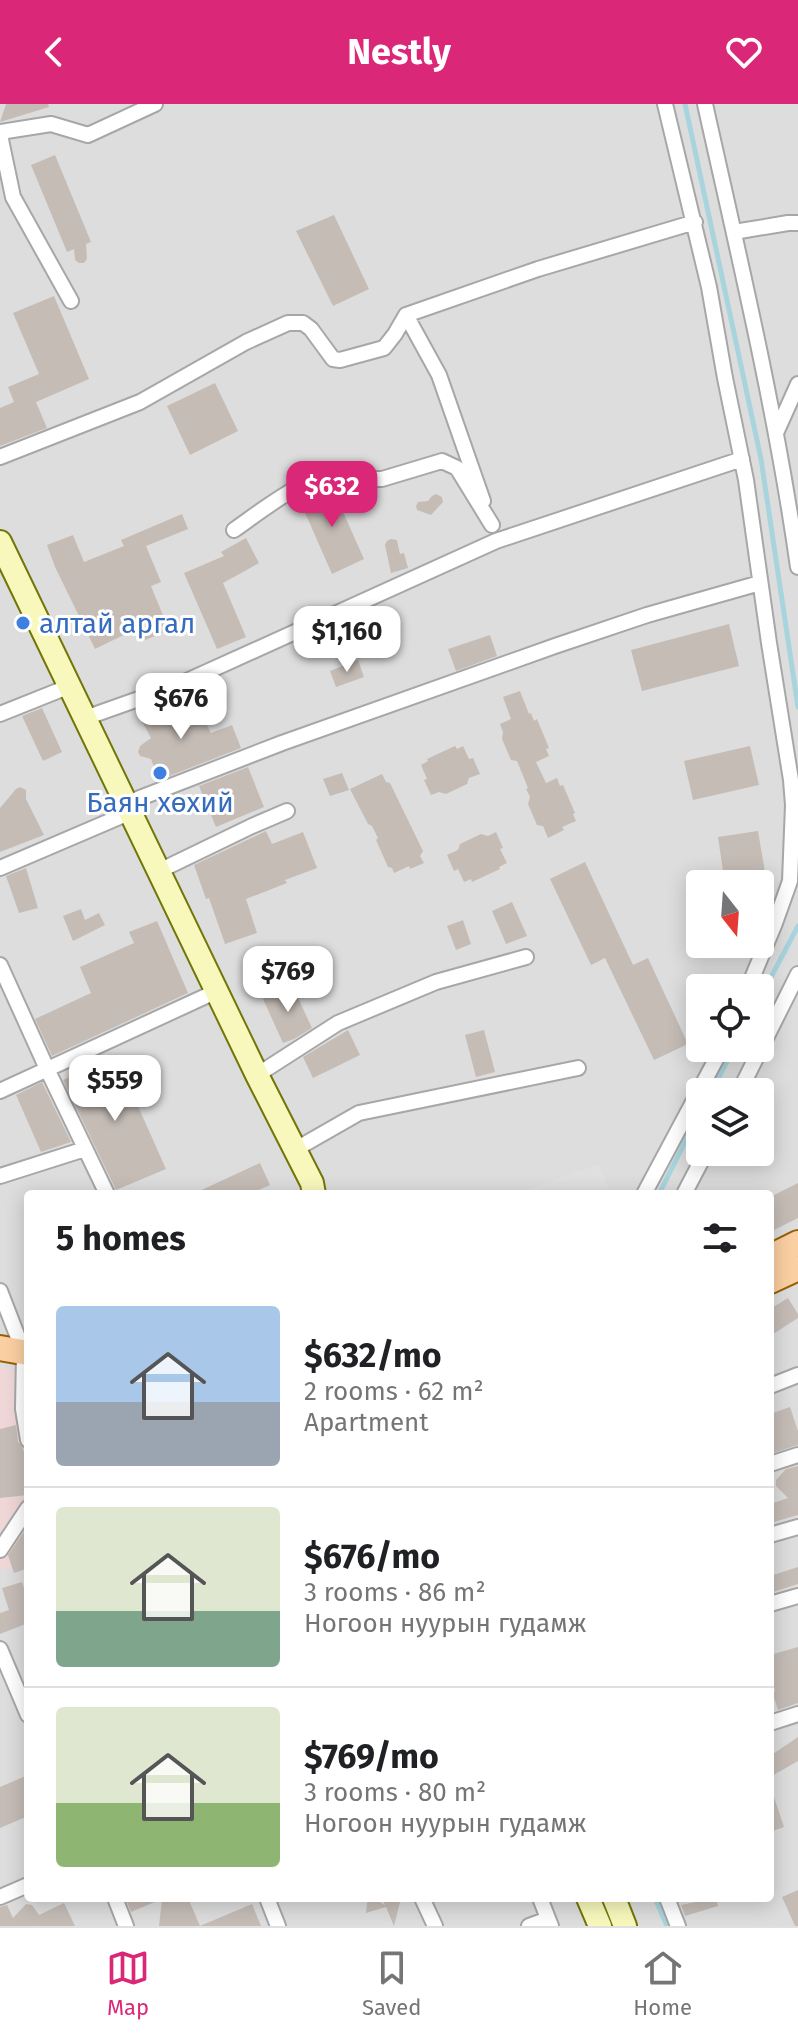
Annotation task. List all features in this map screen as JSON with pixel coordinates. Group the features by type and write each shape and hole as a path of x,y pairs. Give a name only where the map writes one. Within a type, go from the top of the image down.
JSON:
{"main road":[{"path":"0,542 257,1075 316,1190"},
{"path":"774,1255 798,1243"},
{"path":"774,1279 798,1268"},
{"path":"0,1348 24,1353"},
{"path":"590,1902 600,1926"},
{"path":"616,1902 625,1926"}],"street":[{"path":"71,301 13,197 0,134 51,124 88,135 155,104"},
{"path":"665,104 695,222 742,459 791,780 790,881 754,974"},
{"path":"705,104 776,433 798,567"},
{"path":"0,457 140,402 246,342 288,323 303,323 333,359 340,360 384,348 406,315 538,269 695,222"},
{"path":"734,232 798,223"},
{"path":"406,315 439,375 492,525 490,544"},
{"path":"776,433 798,384"},
{"path":"85,718 178,685 490,544 742,459"},
{"path":"234,530 290,490 325,476 354,471 366,479 382,479 442,461 457,468 492,525"},
{"path":"0,868 129,807 282,743 647,615 760,583"},
{"path":"0,714 70,686"},
{"path":"159,871 287,811"},
{"path":"257,1075 338,1023 436,982 526,957"},
{"path":"0,965 105,1190"},
{"path":"746,1078 798,974"},
{"path":"0,1091 217,991"},
{"path":"646,1190 715,1062"},
{"path":"296,1149 359,1113 578,1068"},
{"path":"0,1176 85,1149"},
{"path":"686,1190 699,1166"},
{"path":"0,1291 24,1348"},
{"path":"774,1384 798,1375"},
{"path":"24,1390 24,1415"},
{"path":"774,1463 798,1455"},
{"path":"0,1550 24,1514"},
{"path":"774,1534 798,1527"},
{"path":"774,1603 798,1596"},
{"path":"0,1649 24,1706"},
{"path":"774,1722 798,1714"},
{"path":"0,1897 24,1887"},
{"path":"117,1902 126,1926"},
{"path":"269,1902 278,1926"},
{"path":"424,1902 435,1926"},
{"path":"529,1926 550,1922 542,1902"},
{"path":"669,1902 678,1926"}],"shaded area":[{"path":"0,104 798,104 798,1926 0,1926"},
{"path":"599,1164 609,1190 525,1190"},
{"path":"0,1367 24,1371 24,1568 0,1569"}],"building":[{"path":"6,104 48,104 49,107 0,122"},
{"path":"55,155 91,242 86,244 87,259 84,263 75,260 74,249 67,252 31,165"},
{"path":"334,215 369,289 333,306 296,231"},
{"path":"54,296 89,379 36,402 47,428 0,446 0,408 14,402 8,387 39,374 13,313"},
{"path":"215,383 238,431 190,455 167,406"},
{"path":"331,485 364,559 332,574 299,499"},
{"path":"436,494 442,497 443,502 431,515 417,510 418,502 428,501"},
{"path":"182,514 188,529 146,546 161,582 151,586 169,630 143,641 138,628 95,649 47,545 73,535 84,562 124,546 121,540"},
{"path":"246,538 259,563 223,583 246,637 217,649 184,573 224,556 221,552"},
{"path":"391,539 397,540 408,568 391,573 385,545"},
{"path":"729,624 739,666 642,691 631,650"},
{"path":"490,635 497,656 456,671 448,649"},
{"path":"358,660 364,677 336,687 330,671"},
{"path":"520,691 529,714 534,721 537,719 549,748 546,749 549,756 536,762 546,783 557,778 560,786 563,785 575,813 576,821 548,838 543,826 537,825 528,804 528,788 517,761 511,760 502,739 500,724 511,719 503,697"},
{"path":"171,698 186,729 200,721 206,723 211,733 232,725 241,748 159,780 151,759 140,756 138,752 140,746 151,738 137,712"},
{"path":"42,708 62,752 43,761 22,716"},
{"path":"455,746 457,749 463,746 480,774 446,794 439,792 431,795 421,765"},
{"path":"750,746 759,785 693,800 684,761"},
{"path":"248,767 264,807 216,827 199,786"},
{"path":"342,773 349,790 330,796 323,779"},
{"path":"382,774 390,783 423,851 420,856 424,863 394,873 388,867 376,840 378,838 350,789"},
{"path":"20,787 26,790 26,799 44,835 0,852 0,808"},
{"path":"266,831 272,844 303,832 317,868 246,899 257,933 225,944 194,865"},
{"path":"758,831 765,870 723,870 718,837"},
{"path":"496,832 507,863 472,882 471,879 464,882 458,869 454,871 447,855 458,850 460,844 481,834 488,836"},
{"path":"585,862 633,965 648,958 686,1045 654,1060 605,958 591,965 550,879"},
{"path":"26,868 38,908 19,913 6,876"},
{"path":"512,902 527,936 506,944 492,911"},
{"path":"81,909 85,920 99,913 105,925 73,941 63,916"},
{"path":"463,920 471,944 456,950 447,926"},
{"path":"157,921 188,993 52,1056 35,1019 91,993 80,967 134,943 129,932"},
{"path":"292,985 312,1028 283,1043 263,999"},
{"path":"348,1030 360,1055 313,1078 303,1057"},
{"path":"484,1030 495,1072 476,1077 465,1035"},
{"path":"116,1057 166,1169 116,1190 63,1080"},
{"path":"42,1082 71,1142 41,1152 16,1095"},
{"path":"260,1163 270,1185 259,1190 202,1190"},
{"path":"798,1183 798,1218 774,1230 774,1195"},
{"path":"788,1298 798,1318 774,1333 774,1307"},
{"path":"790,1407 798,1431 798,1445 774,1453 774,1413"},
{"path":"16,1425 18,1442 24,1453 24,1495 0,1498 0,1429"},
{"path":"798,1466 798,1515 774,1522 774,1503 788,1498 776,1486 776,1480 786,1469"},
{"path":"24,1532 24,1569 14,1573 8,1555"},
{"path":"798,1567 798,1584 774,1592 774,1575"},
{"path":"22,1582 24,1625 0,1634 0,1613 9,1610 2,1588"},
{"path":"798,1647 798,1703 778,1710 774,1698 774,1654"},
{"path":"798,1737 798,1761 774,1775 774,1753"},
{"path":"24,1777 24,1818 0,1828 0,1787"},
{"path":"774,1797 784,1827 774,1831"},
{"path":"798,1890 798,1926 795,1926 782,1897"},
{"path":"127,1902 155,1902 131,1912"},
{"path":"162,1902 190,1902 200,1926 159,1926"},
{"path":"380,1902 385,1905 384,1902 400,1902 394,1926 386,1907 366,1913 367,1903"},
{"path":"717,1902 718,1906 685,1916 681,1905"},
{"path":"64,1903 75,1926 0,1926 0,1907 7,1905 13,1918 26,1904 32,1905 39,1915"},
{"path":"252,1904 261,1926 200,1926"}],"waterway":[{"path":"685,104 761,459 798,707"},
{"path":"773,974 798,926"},
{"path":"718,1078 727,1062"},
{"path":"661,1190 686,1140"},
{"path":"657,1902 667,1926"}],"place":[{"name":"алтай аргал","path":"23,623"},
{"name":"Баян хөхий","path":"160,773"}]}
